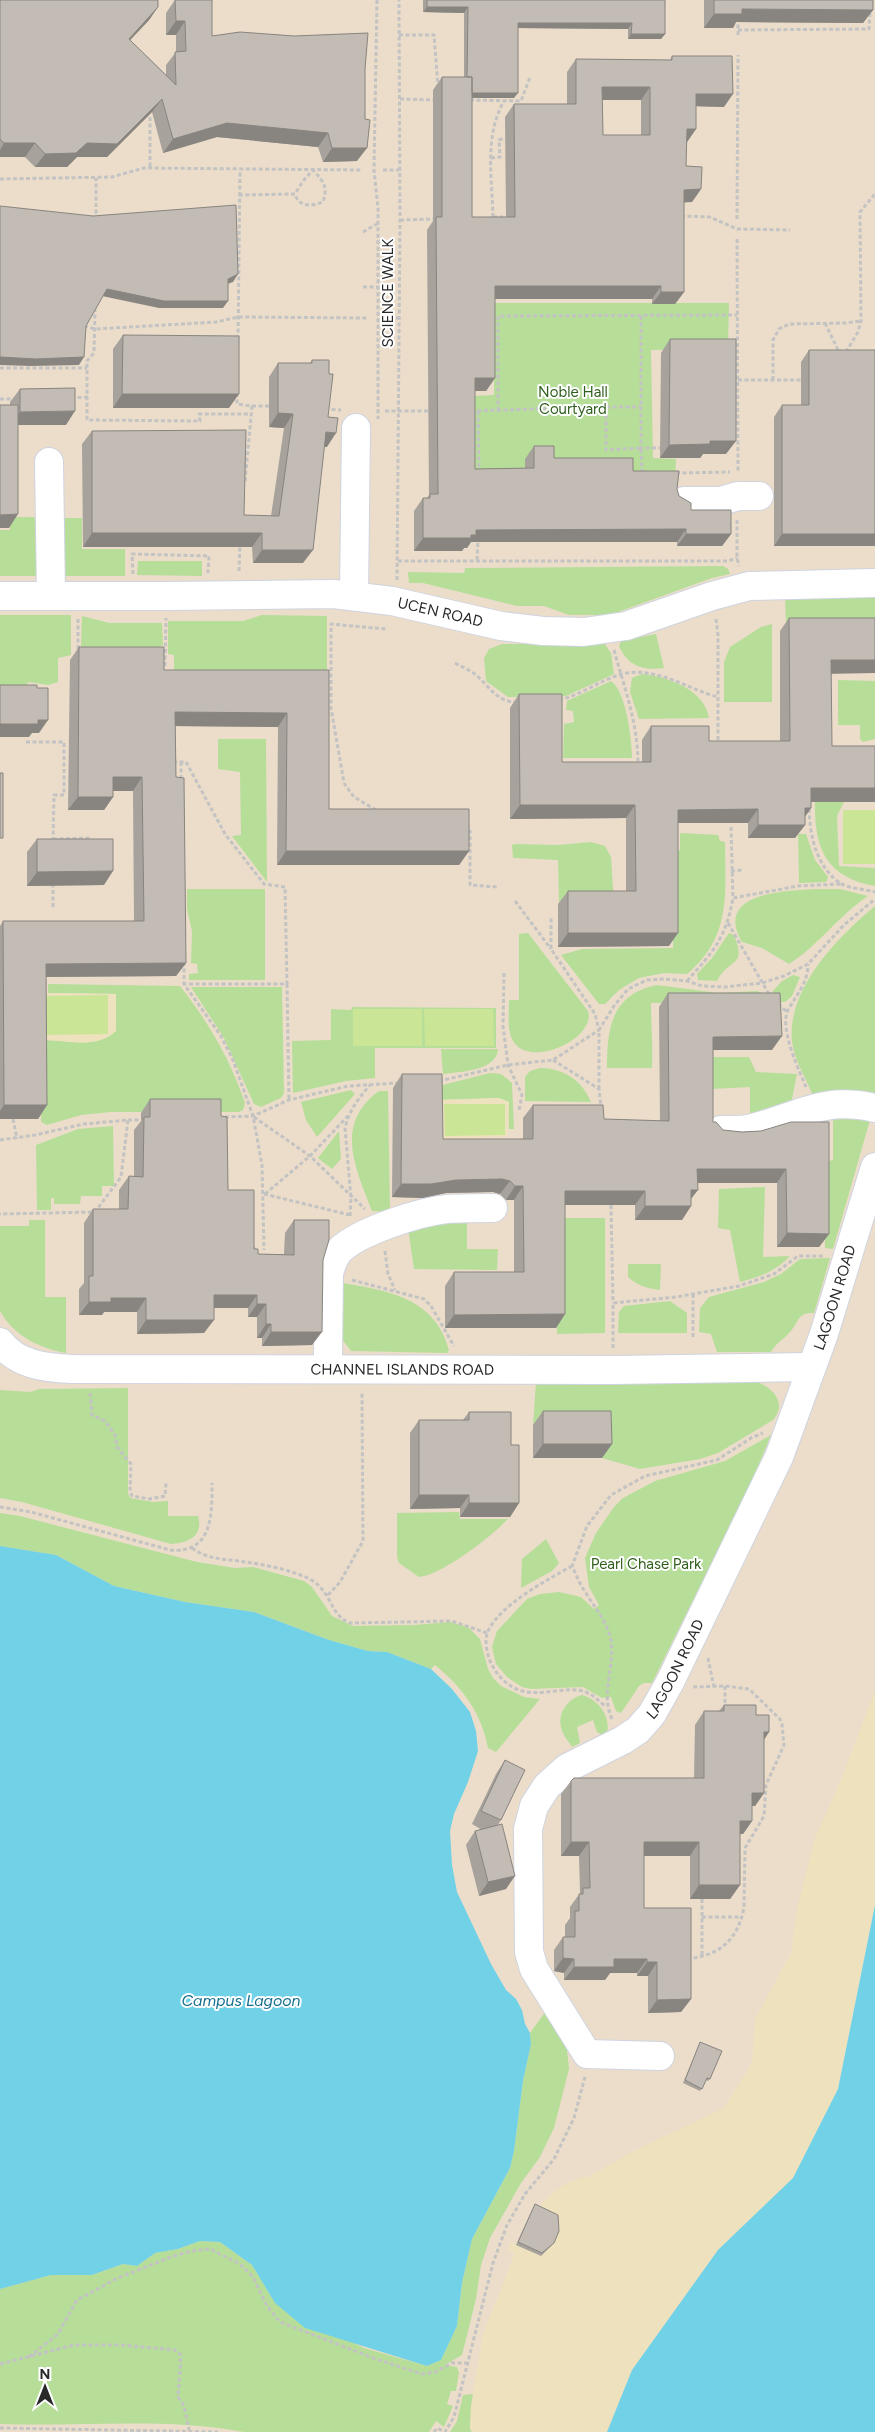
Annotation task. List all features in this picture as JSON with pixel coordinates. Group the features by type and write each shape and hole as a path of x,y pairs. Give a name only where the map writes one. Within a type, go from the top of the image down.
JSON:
{"street":[{"path":"352,419 354,596"},
{"path":"49,462 51,595"},
{"path":"684,501 721,501 745,496"},
{"name":"UCEN ROAD","path":"0,596 333,594 392,601 501,626 543,631 608,630 626,626 712,596 760,584 875,583"},
{"path":"721,1130 750,1129 815,1106 839,1103 875,1108"},
{"name":"LAGOON ROAD","path":"587,2054 534,1969 529,1952 528,1829 534,1806 547,1786 567,1768 623,1740 638,1730 652,1714 670,1682 775,1466 790,1430 847,1259 875,1167"},
{"path":"326,1369 328,1356 329,1274 332,1263 339,1251 348,1244 376,1230 407,1218 446,1209 493,1208"},
{"name":"CHANNEL ISLANDS ROAD","path":"0,1342 22,1360 44,1368 90,1370 614,1370 811,1366"},
{"path":"587,2054 660,2056"}],"path":[{"path":"377,0 374,170 378,224 378,411"},
{"name":"SCIENCE WALK","path":"396,585 398,561 400,220 398,0"},
{"path":"738,10 738,32 870,29 870,10"},
{"path":"399,35 434,34 439,100 400,99"},
{"path":"737,219 738,55"},
{"path":"467,100 521,101 530,77"},
{"path":"493,217 491,140 497,114 504,101"},
{"path":"150,117 150,168"},
{"path":"491,140 505,138"},
{"path":"491,158 500,157 500,140"},
{"path":"0,179 112,177 150,168 362,170"},
{"path":"238,345 240,170"},
{"path":"313,170 326,184 326,192 323,202 311,206 302,204 297,200 295,194 313,170"},
{"path":"383,170 399,170"},
{"path":"96,178 96,225"},
{"path":"240,195 295,194"},
{"path":"825,324 842,358 858,332 861,321 860,212 875,194"},
{"path":"673,216 710,217 737,229 790,230"},
{"path":"484,218 513,217"},
{"path":"400,220 442,219"},
{"path":"363,232 378,224"},
{"path":"737,239 737,446 738,472 745,496 737,558 740,567"},
{"path":"363,287 377,287"},
{"path":"95,300 94,353 87,360 87,420 200,421 199,414 251,414"},
{"path":"498,411 498,316 737,316"},
{"path":"641,316 642,474"},
{"path":"80,325 95,328 216,322 238,317 367,318"},
{"path":"383,318 399,318"},
{"path":"773,380 774,340 779,328 789,324 861,321"},
{"path":"0,368 87,368"},
{"path":"738,380 801,380"},
{"path":"237,387 237,404 281,407"},
{"path":"68,398 88,397"},
{"path":"0,399 20,399"},
{"path":"244,488 252,406"},
{"path":"606,407 606,450 670,448"},
{"path":"468,411 641,407"},
{"path":"320,409 352,419"},
{"path":"385,411 439,411"},
{"path":"478,411 480,476"},
{"path":"729,446 737,446"},
{"path":"671,473 738,472"},
{"path":"633,474 652,474"},
{"path":"477,560 478,532"},
{"path":"239,579 240,534"},
{"path":"133,579 132,554 209,556 208,579"},
{"path":"398,561 728,561 737,558"},
{"path":"712,596 718,635 718,755"},
{"path":"78,610 78,654"},
{"path":"164,666 166,618"},
{"path":"382,814 354,797 344,783 331,708 331,624 386,630"},
{"path":"608,630 638,737 638,771"},
{"path":"455,663 476,674 494,694 510,702 519,702"},
{"path":"554,702 569,698 621,674 656,674 699,692 718,696"},
{"path":"26,742 64,742 64,795 54,795 53,848"},
{"path":"166,762 186,762 225,834 264,884 285,887 289,1100"},
{"path":"181,762 182,791"},
{"path":"808,802 810,835 816,851 826,868 841,884"},
{"path":"464,819 470,829 470,885 498,887"},
{"path":"687,982 714,950 728,923 732,898 732,827"},
{"path":"61,838 61,844"},
{"path":"53,839 91,838 91,850"},
{"path":"731,871 742,870"},
{"path":"52,907 53,878"},
{"path":"732,898 798,886 841,884 875,892"},
{"path":"437,1081 508,1064 552,1060 599,1030 614,1006 628,989 647,980 664,979 725,988 762,983 808,964 844,925 875,899"},
{"path":"515,901 551,949 595,1014 599,1030 601,1118"},
{"path":"551,917 551,949"},
{"path":"728,923 772,998"},
{"path":"184,955 184,984 221,1036 233,1060 253,1116 259,1143 264,1194 264,1250"},
{"path":"177,964 184,965"},
{"path":"808,964 808,976 787,1012 790,1050 815,1106"},
{"path":"504,973 503,1026 508,1064 522,1095 519,1110"},
{"path":"184,984 287,984"},
{"path":"776,1003 787,1012"},
{"path":"552,1060 599,1089"},
{"path":"220,1117 253,1116 289,1100 348,1086 399,1083"},
{"path":"264,1194 310,1156 348,1116 370,1084"},
{"path":"253,1116 310,1156 351,1198"},
{"path":"348,1116 346,1143 351,1198 347,1233 348,1244"},
{"path":"13,1119 17,1139"},
{"path":"0,1214 95,1212 121,1177 128,1120"},
{"path":"0,1140 17,1139 84,1124 141,1120"},
{"path":"264,1194 350,1215"},
{"path":"611,1205 614,1370"},
{"path":"613,1303 693,1294 763,1280 798,1256 834,1255 847,1259"},
{"path":"329,1274 424,1299 431,1306 454,1347 458,1369"},
{"path":"693,1294 693,1337"},
{"path":"328,1595 340,1582 362,1541 362,1369"},
{"path":"90,1370 90,1411 92,1415 105,1421 115,1435 117,1447 130,1464 130,1491 132,1496 149,1499 165,1496 166,1483"},
{"path":"623,1740 606,1708 586,1692 539,1694 520,1691 509,1686 495,1672 489,1658 487,1633 492,1625 522,1595 572,1566 587,1526 611,1495 645,1476 717,1460 751,1438 774,1429 790,1430"},
{"path":"0,1507 31,1512 170,1550 181,1551 192,1548 200,1539 211,1520 212,1483"},
{"path":"192,1548 201,1555 217,1560 239,1561 304,1576 324,1589 342,1620 350,1623 452,1621 487,1633"},
{"path":"572,1566 583,1589 608,1629 612,1658 607,1683 606,1708"},
{"path":"707,1651 714,1687"},
{"path":"725,1686 725,1710"},
{"path":"681,1960 715,1953 729,1943 742,1917 744,1908 745,1848 764,1816 766,1785 784,1745 780,1718 749,1688 725,1686 700,1687"},
{"path":"702,1899 702,1957"},
{"path":"702,1917 742,1917"},
{"path":"434,2432 437,2428 445,2432 454,2417 493,2263 507,2225 525,2194 554,2159 574,2118 587,2068 587,2054"},
{"path":"29,2357 58,2334 78,2300 118,2278 171,2257 191,2251 210,2249 240,2264 253,2277 267,2306 280,2322 376,2359 422,2374 435,2372 452,2362 467,2363"},
{"path":"0,2364 74,2346 121,2345 175,2350 181,2355 178,2397 184,2406 190,2430"},
{"path":"0,2428 218,2432"}],"shaded area":[{"path":"0,0 875,0 875,1905 793,2178 718,2250 632,2370 607,2432 0,2432"}],"green space":[{"name":"Noble Hall Courtyard","path":"494,303 729,303 728,349 651,350 653,458 676,459 675,481 474,480 472,396 494,395"},
{"path":"10,517 43,517 41,576 0,576 0,530 10,530"},
{"path":"59,518 82,518 82,549 125,549 125,576 58,576"},
{"path":"138,561 202,561 202,576 137,575"},
{"path":"723,566 728,569 730,574 712,578 618,612 600,615 569,615 544,606 517,606 423,583 409,583 408,572 464,573 465,568"},
{"path":"785,597 875,597 875,623 786,623"},
{"path":"0,615 71,615 71,655 58,658 58,682 48,685 29,682 24,687 0,689"},
{"path":"262,615 327,616 327,675 174,675 174,655 168,654 168,621 243,621"},
{"path":"82,616 109,623 162,623 163,645 159,647 81,647"},
{"path":"772,624 772,702 724,702 724,662 730,647 761,627"},
{"path":"656,634 664,668 649,669 637,666 627,658 619,646 621,641"},
{"path":"604,643 611,653 614,674 566,696 541,697 540,694 532,694 532,697 508,697 486,681 484,658 489,649 502,644"},
{"path":"642,674 673,681 693,692 706,708 709,718 639,719 630,692 632,678"},
{"path":"838,680 875,681 875,739 863,742 860,739 860,725 838,725"},
{"path":"611,681 621,695 627,716 632,758 563,758 564,724 574,722 573,711 566,710 567,701"},
{"path":"218,739 266,739 267,882 232,836 241,835 240,772 218,769"},
{"path":"845,800 837,816 839,866 875,868 875,886 858,882 844,875 834,867 820,846 815,817 815,801"},
{"path":"843,810 875,810 875,864 843,864"},
{"path":"680,833 718,835 720,841 725,842 725,897 723,913 712,945 702,960 687,974 664,973 639,978 619,990 605,1004 599,1004 561,955 582,949 673,948 675,851 680,850"},
{"path":"798,834 806,834 815,860 828,877 826,882 799,883"},
{"path":"591,842 605,846 611,857 614,902 559,903 558,860 513,858 512,845 515,844 558,845"},
{"path":"187,889 265,889 265,980 189,980 189,974 198,973 197,964 191,963 192,931 187,909"},
{"path":"840,889 868,896 847,912 810,948 789,964 762,948 742,942 736,925 737,913 745,904 757,897 772,893"},
{"path":"875,906 875,1100 814,1098 793,1048 793,1021 798,1002 806,983 831,948"},
{"path":"528,933 588,1011 588,1022 582,1032 572,1041 559,1048 545,1052 531,1052 520,1048 512,1039 509,1030 509,1000 519,1000 519,934"},
{"path":"729,933 734,935 738,945 738,958 722,973 717,981 698,980 697,974 712,958"},
{"path":"793,975 800,977 792,996 785,1002 780,1002 772,992 782,981"},
{"path":"48,984 180,986 209,1028 233,1071 245,1103 243,1110 239,1112 111,1112 81,1115 47,1125 41,1122 43,1040 91,1042 100,1040 116,1030 116,994 48,993"},
{"path":"657,985 718,993 757,991 762,993 765,1002 651,1003 652,1068 607,1068 608,1040 615,1015 621,1005 630,996"},
{"path":"191,987 282,987 284,1093 281,1098 261,1107 254,1104 224,1038"},
{"path":"108,995 108,1034 44,1035 44,996"},
{"path":"352,1007 496,1008 496,1048 375,1048 375,1078 346,1081 293,1093 292,1041 331,1040 331,1009 351,1010"},
{"path":"353,1009 422,1009 422,1046 353,1046"},
{"path":"424,1009 493,1009 494,1046 425,1046"},
{"path":"441,1049 498,1049 496,1056 484,1066 467,1071 443,1074"},
{"path":"713,1057 749,1057 756,1072 797,1074 790,1109 750,1122 750,1087 712,1089"},
{"path":"540,1068 556,1070 571,1077 582,1087 591,1102 525,1101 525,1077 530,1071"},
{"path":"490,1073 501,1074 512,1083 514,1129 509,1129 508,1102 499,1098 438,1100 435,1087"},
{"path":"351,1090 355,1094 317,1137 306,1120 301,1102"},
{"path":"379,1091 388,1091 390,1212 372,1211 355,1162 352,1147 357,1117 365,1104"},
{"path":"444,1104 505,1104 505,1135 445,1136"},
{"path":"833,1111 872,1113 833,1249 825,1248 825,1162 833,1160"},
{"path":"113,1126 114,1186 102,1186 102,1196 81,1196 80,1204 54,1204 54,1198 51,1198 51,1210 37,1210 36,1145 78,1129"},
{"path":"339,1131 341,1159 332,1169 318,1158"},
{"path":"765,1187 763,1257 790,1256 779,1266 767,1273 740,1282 730,1230 718,1228 719,1189"},
{"path":"467,1215 467,1249 498,1249 497,1270 414,1269 408,1228"},
{"path":"556,1218 605,1218 605,1333 557,1334"},
{"path":"29,1220 45,1220 45,1297 66,1297 66,1353 46,1348 28,1340 12,1327 0,1311 0,1226 29,1226"},
{"path":"830,1258 814,1313 802,1316 771,1352 717,1352 711,1334 699,1332 700,1308 709,1297 764,1282 781,1274 800,1259"},
{"path":"628,1264 661,1264 660,1290 635,1283 628,1277"},
{"path":"343,1283 393,1294 421,1308 433,1319 442,1333 449,1350 447,1353 351,1351 341,1338 340,1286"},
{"path":"670,1301 687,1313 687,1333 618,1333 619,1312 624,1306"},
{"path":"754,1381 767,1387 776,1396 779,1407 773,1420 718,1453 700,1459 640,1469 602,1458 533,1425 536,1382"},
{"path":"128,1388 128,1493 130,1498 153,1502 168,1501 168,1516 198,1516 199,1529 193,1537 183,1542 171,1544 22,1502 0,1498 0,1390 30,1392 39,1389"},
{"name":"Pearl Chase Park","path":"771,1435 752,1481 652,1683 644,1683 639,1686 621,1713 616,1711 611,1697 602,1698 583,1687 531,1689 522,1687 507,1677 496,1664 492,1647 497,1631 527,1599 540,1594 559,1592 581,1597 594,1609 599,1605 589,1587 585,1558 596,1533 614,1507 623,1498 655,1481 725,1461"},
{"path":"459,1512 460,1519 508,1519 466,1554 429,1575 419,1577 399,1563 397,1557 397,1513"},
{"path":"0,1513 20,1516 197,1562 235,1568 253,1567 304,1581 312,1587 332,1616 353,1626 414,1625 450,1622 468,1627 480,1639 488,1669 501,1686 524,1697 540,1699 496,1752 488,1748 476,1712 462,1692 435,1665 431,1669 387,1652 368,1651 329,1640 254,1612 185,1602 114,1586 56,1555 0,1546"},
{"path":"546,1539 559,1563 552,1571 521,1588 522,1559"},
{"path":"582,1695 593,1700 602,1709 607,1720 607,1732 602,1735 597,1732 593,1720 577,1727 580,1743 572,1747 561,1727 561,1715 571,1700"},
{"path":"546,2011 567,2049 569,2069 554,2128 540,2157 521,2183 490,2238 481,2265 476,2299 462,2355 445,2365 457,2367 459,2373 456,2391 451,2391 447,2404 453,2406 444,2427 436,2421 429,2432 244,2432 184,2425 0,2424 0,2289 51,2275 92,2275 123,2264 137,2266 155,2253 178,2249 200,2241 220,2242 252,2265 275,2303 364,2348 427,2366 441,2360 457,2326 462,2283 472,2239 510,2168 523,2081 531,2044 530,2033"},
{"path":"473,2394 470,2428 472,2432 450,2432 457,2421 463,2395"}],"sand":[{"path":"48,990 48,993 116,994 116,1031 108,1037 90,1042 43,1040 39,991"},
{"path":"499,1098 509,1102 508,1136 482,1137 482,1145 434,1146 438,1100"},
{"path":"875,1691 875,1905 838,2089 793,2178 718,2250 632,2370 607,2432 472,2432 470,2428 471,2406 483,2334 511,2264 514,2253 508,2250 511,2242 541,2256 552,2245 538,2209 547,2198 567,2183 588,2177 634,2151 724,2108 752,2063 755,2019 791,1953 798,1905 815,1838 840,1782"}],"water":[{"name":"Campus Lagoon","path":"0,1546 56,1555 114,1586 185,1602 254,1612 329,1640 368,1651 387,1652 431,1669 452,1689 470,1712 476,1731 478,1751 468,1782 454,1814 450,1831 452,1865 457,1892 491,1964 506,1990 516,1999 522,2010 525,2024 530,2033 531,2044 523,2081 510,2168 472,2239 462,2283 457,2326 441,2360 427,2366 305,2328 275,2303 252,2265 220,2242 200,2241 178,2249 155,2253 137,2266 123,2264 92,2275 51,2275 0,2289"},
{"path":"875,1905 875,2432 607,2432 632,2370 718,2250 793,2178 838,2089"}],"building":[{"path":"0,0 158,0 158,7 129,39 176,85 175,52 186,51 185,21 176,21 175,0 212,0 212,36 240,32 294,36 368,33 365,69 365,119 370,120 367,148 332,148 328,133 227,123 173,139 162,99 117,144 87,143 76,153 45,154 35,143 4,143 0,139"},
{"path":"427,0 665,0 665,34 631,34 632,23 518,23 518,93 472,93 472,77 467,77 468,7 427,7"},
{"path":"714,0 873,0 873,10 742,9 742,14 714,14"},
{"path":"672,56 732,56 733,94 696,94 696,129 687,129 686,166 702,167 701,189 684,190 684,292 661,292 661,286 495,286 495,378 475,378 475,469 534,468 534,446 554,446 554,458 633,458 633,471 679,471 677,489 679,496 691,503 691,510 731,510 731,534 686,534 686,529 476,530 476,535 471,535 471,538 423,538 423,498 430,498 430,494 438,494 436,217 442,217 442,77 472,77 472,217 515,217 514,104 576,104 576,59 672,60","holes":["602,87 650,87 650,135 603,135"]},
{"path":"236,205 238,274 228,279 228,301 164,301 107,289 86,326 84,357 36,359 0,357 0,206 93,216"},
{"path":"123,335 239,336 239,394 122,394"},
{"path":"670,339 736,339 736,441 710,441 710,444 669,445"},
{"path":"809,350 875,350 875,534 782,534 782,405 809,405"},
{"path":"312,360 329,360 329,374 333,374 328,417 338,418 336,433 326,432 313,550 262,550 262,533 92,533 92,431 246,430 244,515 279,516 293,414 278,413 278,363 312,363"},
{"path":"75,388 75,411 20,412 20,389"},
{"path":"0,405 18,405 18,514 0,515"},
{"path":"789,618 875,618 875,660 831,660 832,746 875,746 875,788 811,788 811,808 805,808 805,825 758,825 758,809 678,810 678,933 568,933 568,891 636,891 635,805 520,805 519,694 562,694 562,762 651,762 651,726 709,726 709,741 790,741"},
{"path":"79,647 164,647 164,670 329,670 329,809 469,809 469,851 286,851 287,713 175,712 176,777 184,778 186,963 46,964 47,1105 4,1105 3,921 144,921 142,777 113,777 113,797 78,797"},
{"path":"0,685 37,685 37,688 48,688 48,720 38,720 38,724 0,724"},
{"path":"0,773 3,773 3,838 0,838"},
{"path":"37,839 113,839 113,871 37,872"},
{"path":"668,993 780,993 782,1036 713,1037 713,1122 716,1122 723,1130 742,1132 761,1131 791,1122 829,1122 829,1234 787,1233 786,1169 697,1169 698,1190 691,1190 691,1206 645,1206 645,1191 565,1191 565,1314 454,1315 454,1272 524,1272 523,1186 515,1186 510,1181 502,1179 401,1184 402,1074 442,1074 443,1139 533,1139 533,1105 603,1105 604,1119 669,1121"},
{"path":"150,1099 221,1099 221,1116 227,1117 228,1190 254,1190 254,1249 258,1249 258,1254 294,1255 294,1220 329,1220 329,1240 323,1260 322,1332 271,1332 271,1324 266,1324 266,1304 257,1304 257,1295 214,1295 214,1320 146,1320 146,1298 111,1298 111,1302 89,1302 89,1276 93,1276 93,1209 128,1209 129,1176 143,1177 144,1117 150,1117"},
{"path":"543,1411 611,1411 612,1444 543,1444"},
{"path":"469,1412 511,1412 511,1445 519,1445 519,1503 469,1503 469,1495 419,1495 419,1420 469,1420"},
{"path":"724,1705 756,1705 756,1715 769,1715 769,1732 764,1732 764,1793 752,1793 752,1821 740,1821 740,1885 699,1885 699,1842 644,1842 644,1908 691,1908 691,1999 657,2000 657,1962 647,1962 647,1959 614,1959 614,1967 574,1967 574,1959 563,1958 563,1937 575,1937 575,1911 579,1911 579,1894 583,1894 583,1888 590,1888 589,1842 571,1842 571,1781 574,1778 704,1778 704,1711 724,1711"},
{"path":"505,1760 525,1770 501,1820 481,1811"},
{"path":"502,1824 515,1876 488,1882 475,1831"},
{"path":"700,2042 722,2051 710,2079 707,2078 702,2089 685,2080"},
{"path":"535,2204 558,2215 559,2231 554,2243 542,2253 518,2242"}]}
